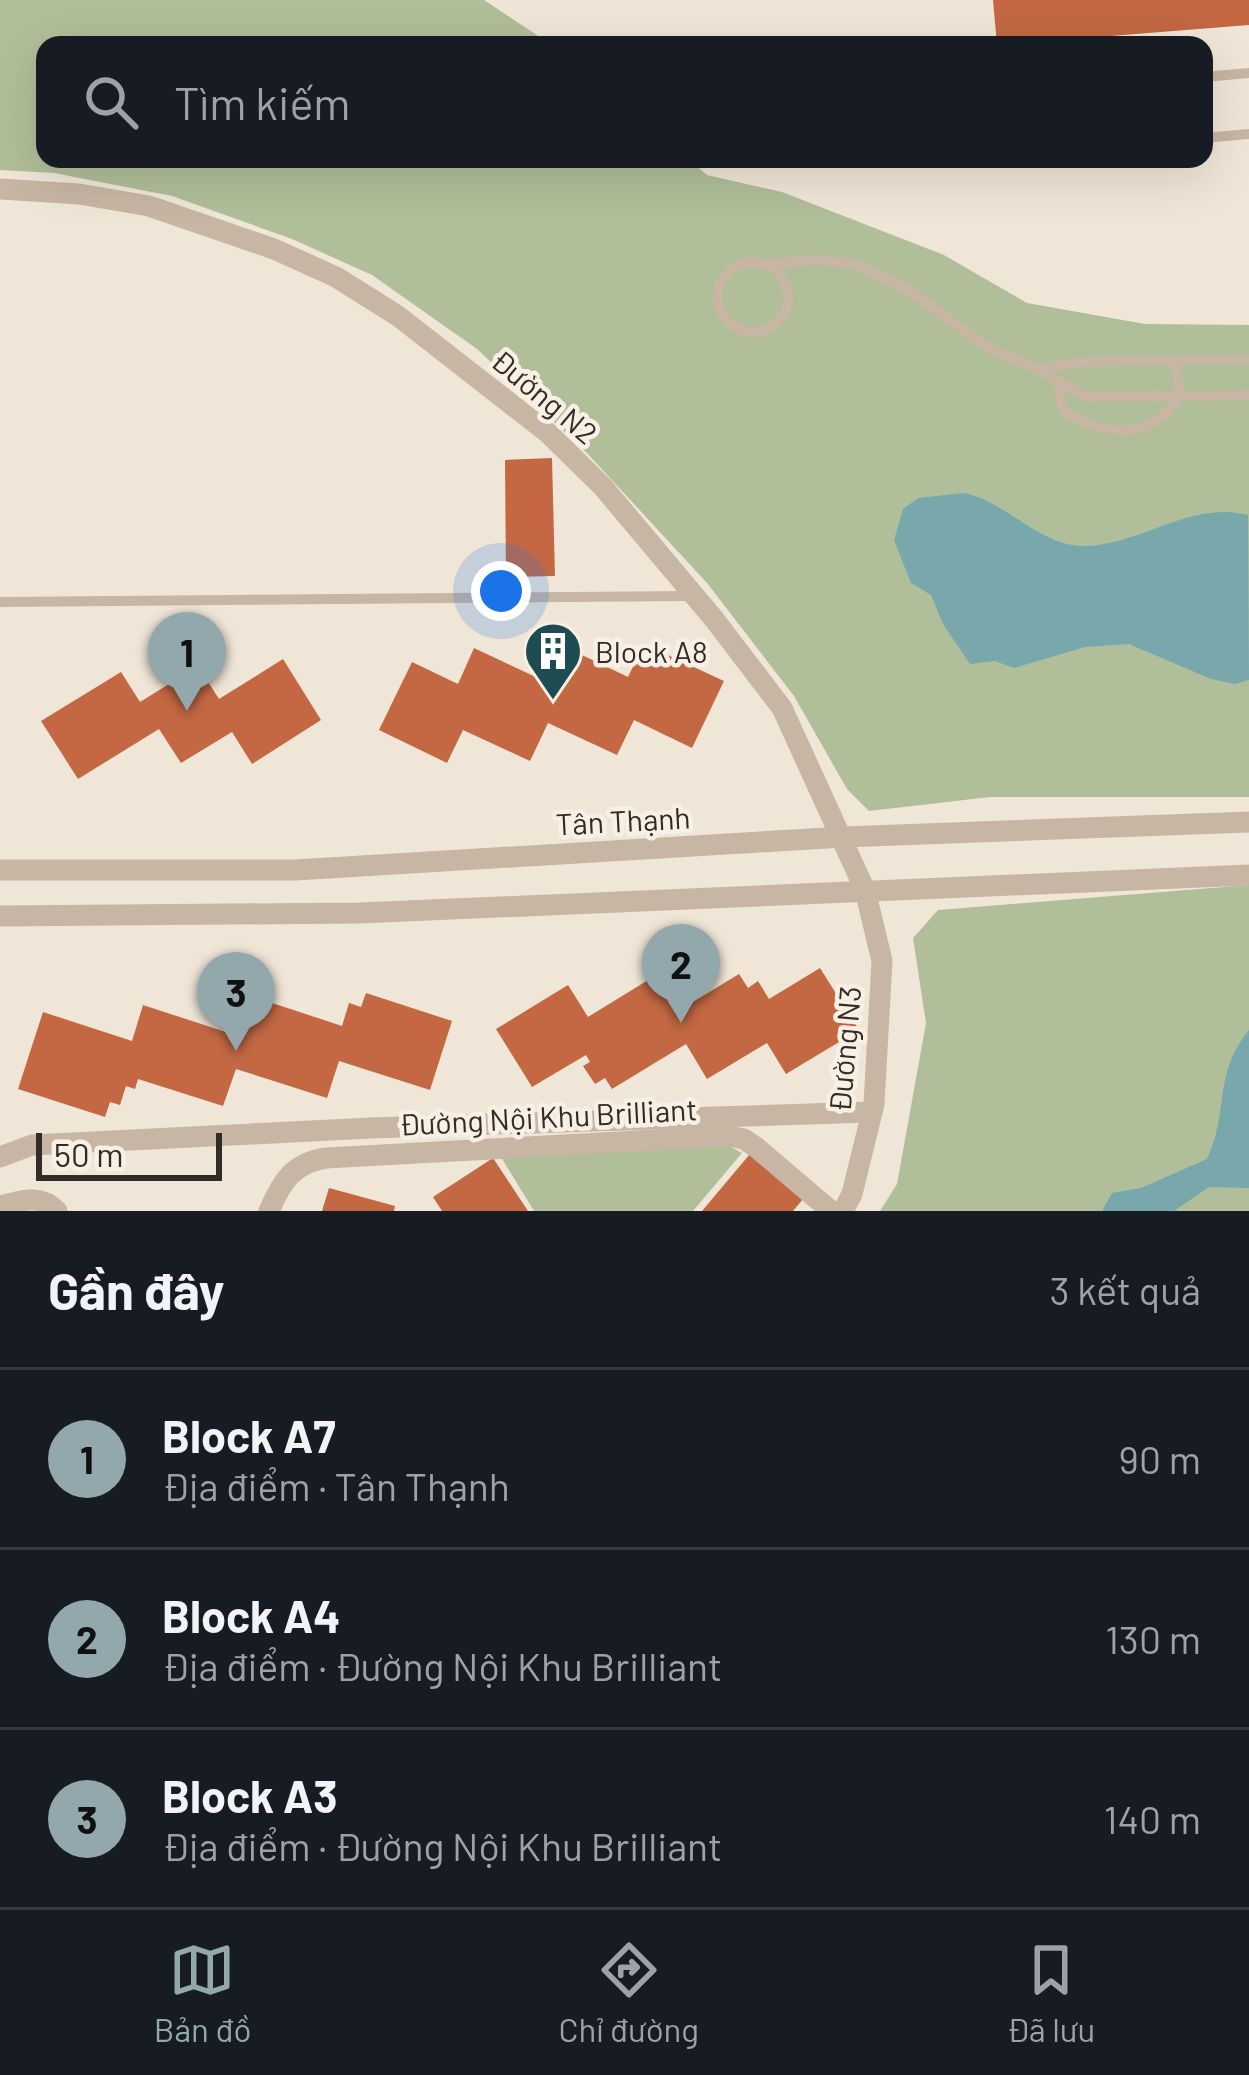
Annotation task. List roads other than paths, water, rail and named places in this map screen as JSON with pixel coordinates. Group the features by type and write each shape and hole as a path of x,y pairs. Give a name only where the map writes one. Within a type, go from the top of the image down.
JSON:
{"street":[{"name":"Đường N2","path":"0,189 79,194 149,206 274,249 336,277 398,316 548,433 603,488 782,708 865,890"},
{"name":"Tân Thạnh","path":"0,870 295,870 843,837 1249,822"},
{"path":"0,916 359,913 1249,875"},
{"name":"Đường N3","path":"843,1211 852,1194 872,1112 882,961 865,890"},
{"path":"0,1156 32,1144 371,1127 872,1112"},
{"name":"Đường Nội Khu Brilliant","path":"269,1211 292,1170 306,1161 729,1136 757,1148 831,1211"},
{"path":"0,1206 34,1198 45,1200 57,1211"}],"lane":[{"path":"1213,76 1249,73"},
{"path":"1213,137 1249,134"},
{"path":"765,264 783,278 788,300 785,312 770,328 746,332 726,320 717,299 718,288 731,269 754,262 856,264 907,289 988,348 1086,397 1249,395"},
{"path":"1037,369 1083,362 1249,359"},
{"path":"1058,381 1063,411 1081,422 1144,429 1167,417 1180,396 1174,361"},
{"path":"0,602 694,596"}],"water":[{"path":"964,493 1052,539 1083,546 1125,539 1205,514 1248,515 1249,680 1235,684 1211,679 1129,644 1085,647 1014,668 995,661 970,664 943,624 931,595 911,583 894,540 903,509 918,498"},
{"path":"1249,1030 1249,1188 1209,1187 1174,1211 1102,1211 1112,1193 1141,1188 1207,1159 1230,1063"}],"place":[{"name":"Block A8","path":"553,702"},
{"name":"Block A7","path":"187,711"},
{"name":"Block A4","path":"681,1023"},
{"name":"Block A3","path":"236,1051"}]}
